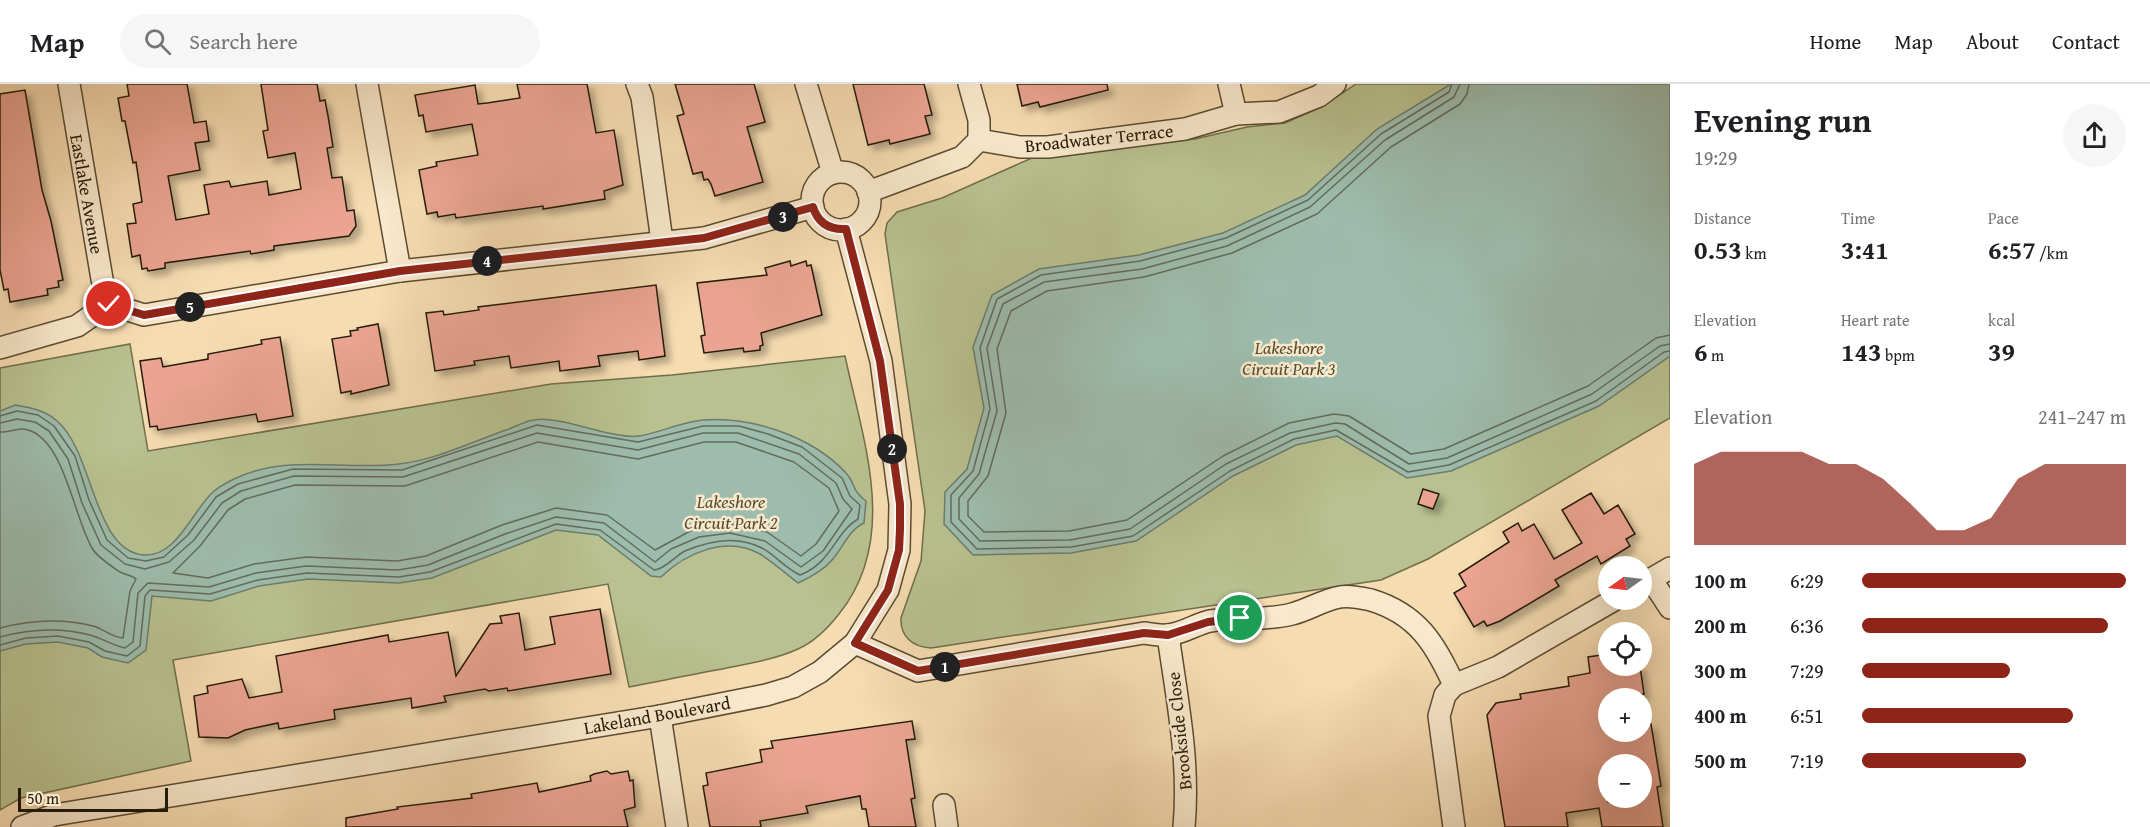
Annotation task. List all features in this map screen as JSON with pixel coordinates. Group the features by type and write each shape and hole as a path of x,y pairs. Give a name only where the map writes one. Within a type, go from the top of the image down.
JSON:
{"street":[{"name":"Eastlake Avenue","path":"69,84 102,279 109,304"},
{"path":"367,84 400,271"},
{"path":"637,84 642,97 662,241"},
{"path":"806,84 832,173"},
{"path":"868,192 962,157 979,140 979,120 969,84"},
{"path":"1229,84 1236,114"},
{"name":"Broadwater Terrace","path":"979,140 1020,147 1048,147 1185,129 1236,114 1279,112 1319,96 1335,84"},
{"path":"832,173 850,173 864,184 868,192 867,211 855,226 846,229 829,227 821,222 813,207 814,190 825,176 832,173"},
{"path":"0,348 77,326 109,304 144,315 400,271 704,238 813,207"},
{"name":"Lakeland Boulevard","path":"22,827 54,815 660,716 766,695 792,687 820,672 855,643 888,590 899,550 900,504 880,361 846,229"},
{"path":"1652,578 1670,568"},
{"path":"1652,588 1670,608"},
{"path":"855,643 918,671 1144,633 1168,635 1208,622 1240,618 1263,620 1293,614 1340,597 1364,598 1395,607 1409,616 1446,667 1454,685"},
{"path":"1454,827 1439,716 1446,695 1454,685 1498,667 1598,609"},
{"name":"Brookside Close","path":"1168,635 1186,761 1188,787 1184,827"},
{"path":"660,716 676,827"},
{"path":"944,805 947,827"}],"green space":[{"name":"Lakeshore Circuit Park 3","path":"1356,84 1670,84 1670,418 1428,559 1381,580 931,648 919,646 909,640 903,631 901,618 921,561 925,511 885,234 887,223 897,212 942,198 1034,157 1195,139 1247,127 1285,123 1323,106"},
{"name":"Lakeshore Circuit Park 2","path":"130,344 148,451 551,384 672,375 845,356 872,488 872,521 868,554 858,585 839,614 810,643 763,660 629,687 608,584 173,660 191,761 21,798 0,810 0,368"}],"water":[{"name":"Lakeshore Circuit Park 3","path":"1451,84 1670,84 1670,356 1599,406 1451,471 1407,478 1337,436 1296,445 1233,476 1136,541 1071,553 973,555 944,524 945,492 967,469 984,408 973,347 992,295 1039,269 1139,255 1223,233 1305,195 1377,129"},
{"path":"15,405 43,412 57,421 69,435 79,454 95,498 114,537 127,549 144,555 156,554 175,541 215,490 255,471 296,465 378,466 413,462 453,450 527,422 545,419 628,436 647,435 703,420 741,422 780,432 817,449 846,473 855,490 866,501 864,523 850,534 826,567 798,583 760,554 734,546 707,549 682,561 661,577 651,576 598,535 556,530 432,578 399,583 308,579 259,586 211,601 152,596 146,650 128,663 102,657 88,648 58,642 26,644 0,651 0,411"}],"building":[{"path":"127,84 187,84 194,123 206,121 209,141 195,143 200,170 168,176 176,220 209,214 204,185 229,181 231,187 267,181 269,195 301,189 295,153 268,158 263,131 268,130 261,84 317,84 320,101 325,100 333,147 327,148 332,178 342,177 347,211 354,210 356,226 349,236 274,246 274,250 251,254 250,251 165,263 165,268 148,271 147,268 142,269 140,255 132,257 127,224 136,223 133,204 142,202 136,162 133,163 118,98 129,96"},
{"path":"517,84 587,84 596,133 614,130 623,185 604,191 605,199 543,209 543,206 456,218 455,214 438,217 437,212 427,214 419,170 437,166 436,162 478,155 472,124 426,132 423,115 419,116 415,95 475,85 478,104 520,98"},
{"path":"675,84 754,84 765,122 747,127 763,182 715,196 711,184 708,179 704,180 702,172 693,174 677,116 684,114"},
{"path":"853,84 924,84 932,115 925,116 930,134 890,144 889,140 868,145"},
{"path":"1017,84 1107,84 1108,90 1040,107 1038,102 1022,106"},
{"path":"25,90 42,190 63,280 58,281 59,287 47,289 48,295 10,302 8,289 4,290 0,270 0,94"},
{"path":"790,261 791,266 806,261 807,266 811,265 822,315 761,333 763,345 760,346 760,350 744,352 743,348 704,353 701,336 705,335 697,283 767,275 765,268"},
{"path":"656,285 665,356 639,360 638,351 598,356 600,366 560,371 559,361 511,368 509,356 474,361 475,365 435,371 426,313 443,311 444,315 479,310 478,307"},
{"path":"378,324 389,385 351,394 351,391 341,393 332,339 351,336 350,331"},
{"path":"280,337 293,416 258,422 256,414 158,430 157,426 150,427 140,361 161,358 163,367 208,359 208,354 262,344 261,340"},
{"path":"1423,489 1439,494 1433,509 1418,504"},
{"path":"1591,493 1604,514 1618,505 1635,534 1626,539 1630,546 1614,556 1598,556 1598,558 1597,556 1555,580 1559,586 1500,621 1487,626 1484,621 1474,627 1454,593 1466,586 1459,574 1509,542 1503,532 1518,523 1522,531 1534,524 1554,559 1582,543 1562,510"},
{"path":"600,609 611,674 508,691 507,688 489,691 485,689 444,696 446,702 412,708 411,698 334,710 335,719 279,729 278,723 245,730 228,738 199,737 194,696 208,693 207,686 242,679 249,698 282,692 276,656 388,635 389,642 448,632 456,676 490,624 502,623 500,616 519,613 525,650 555,644 550,617"},
{"path":"1598,656 1598,676 1641,676 1643,688 1598,688 1598,742 1652,742 1652,730 1661,786 1657,787 1663,827 1602,827 1599,808 1566,813 1568,827 1505,827 1487,715 1496,703 1521,699 1520,694 1569,686 1568,677 1590,673 1588,657"},
{"path":"912,721 915,739 906,740 915,798 911,799 916,827 869,827 866,809 862,809 860,796 806,806 808,813 760,821 761,827 710,827 703,786 708,785 706,773 762,762 760,750 773,748 771,741"},
{"path":"607,771 611,774 628,771 630,781 633,780 635,807 624,810 628,827 346,827 346,818 398,809 397,807 472,798 471,794 537,783 539,792 591,781 590,776"}],"route":[{"path":"109,304 144,315 400,271 704,238 813,207 821,222 829,227 846,229 880,361 900,504 899,550 894,575 888,590 855,643 918,671 1144,633 1168,635 1208,622 1240,618"}]}
